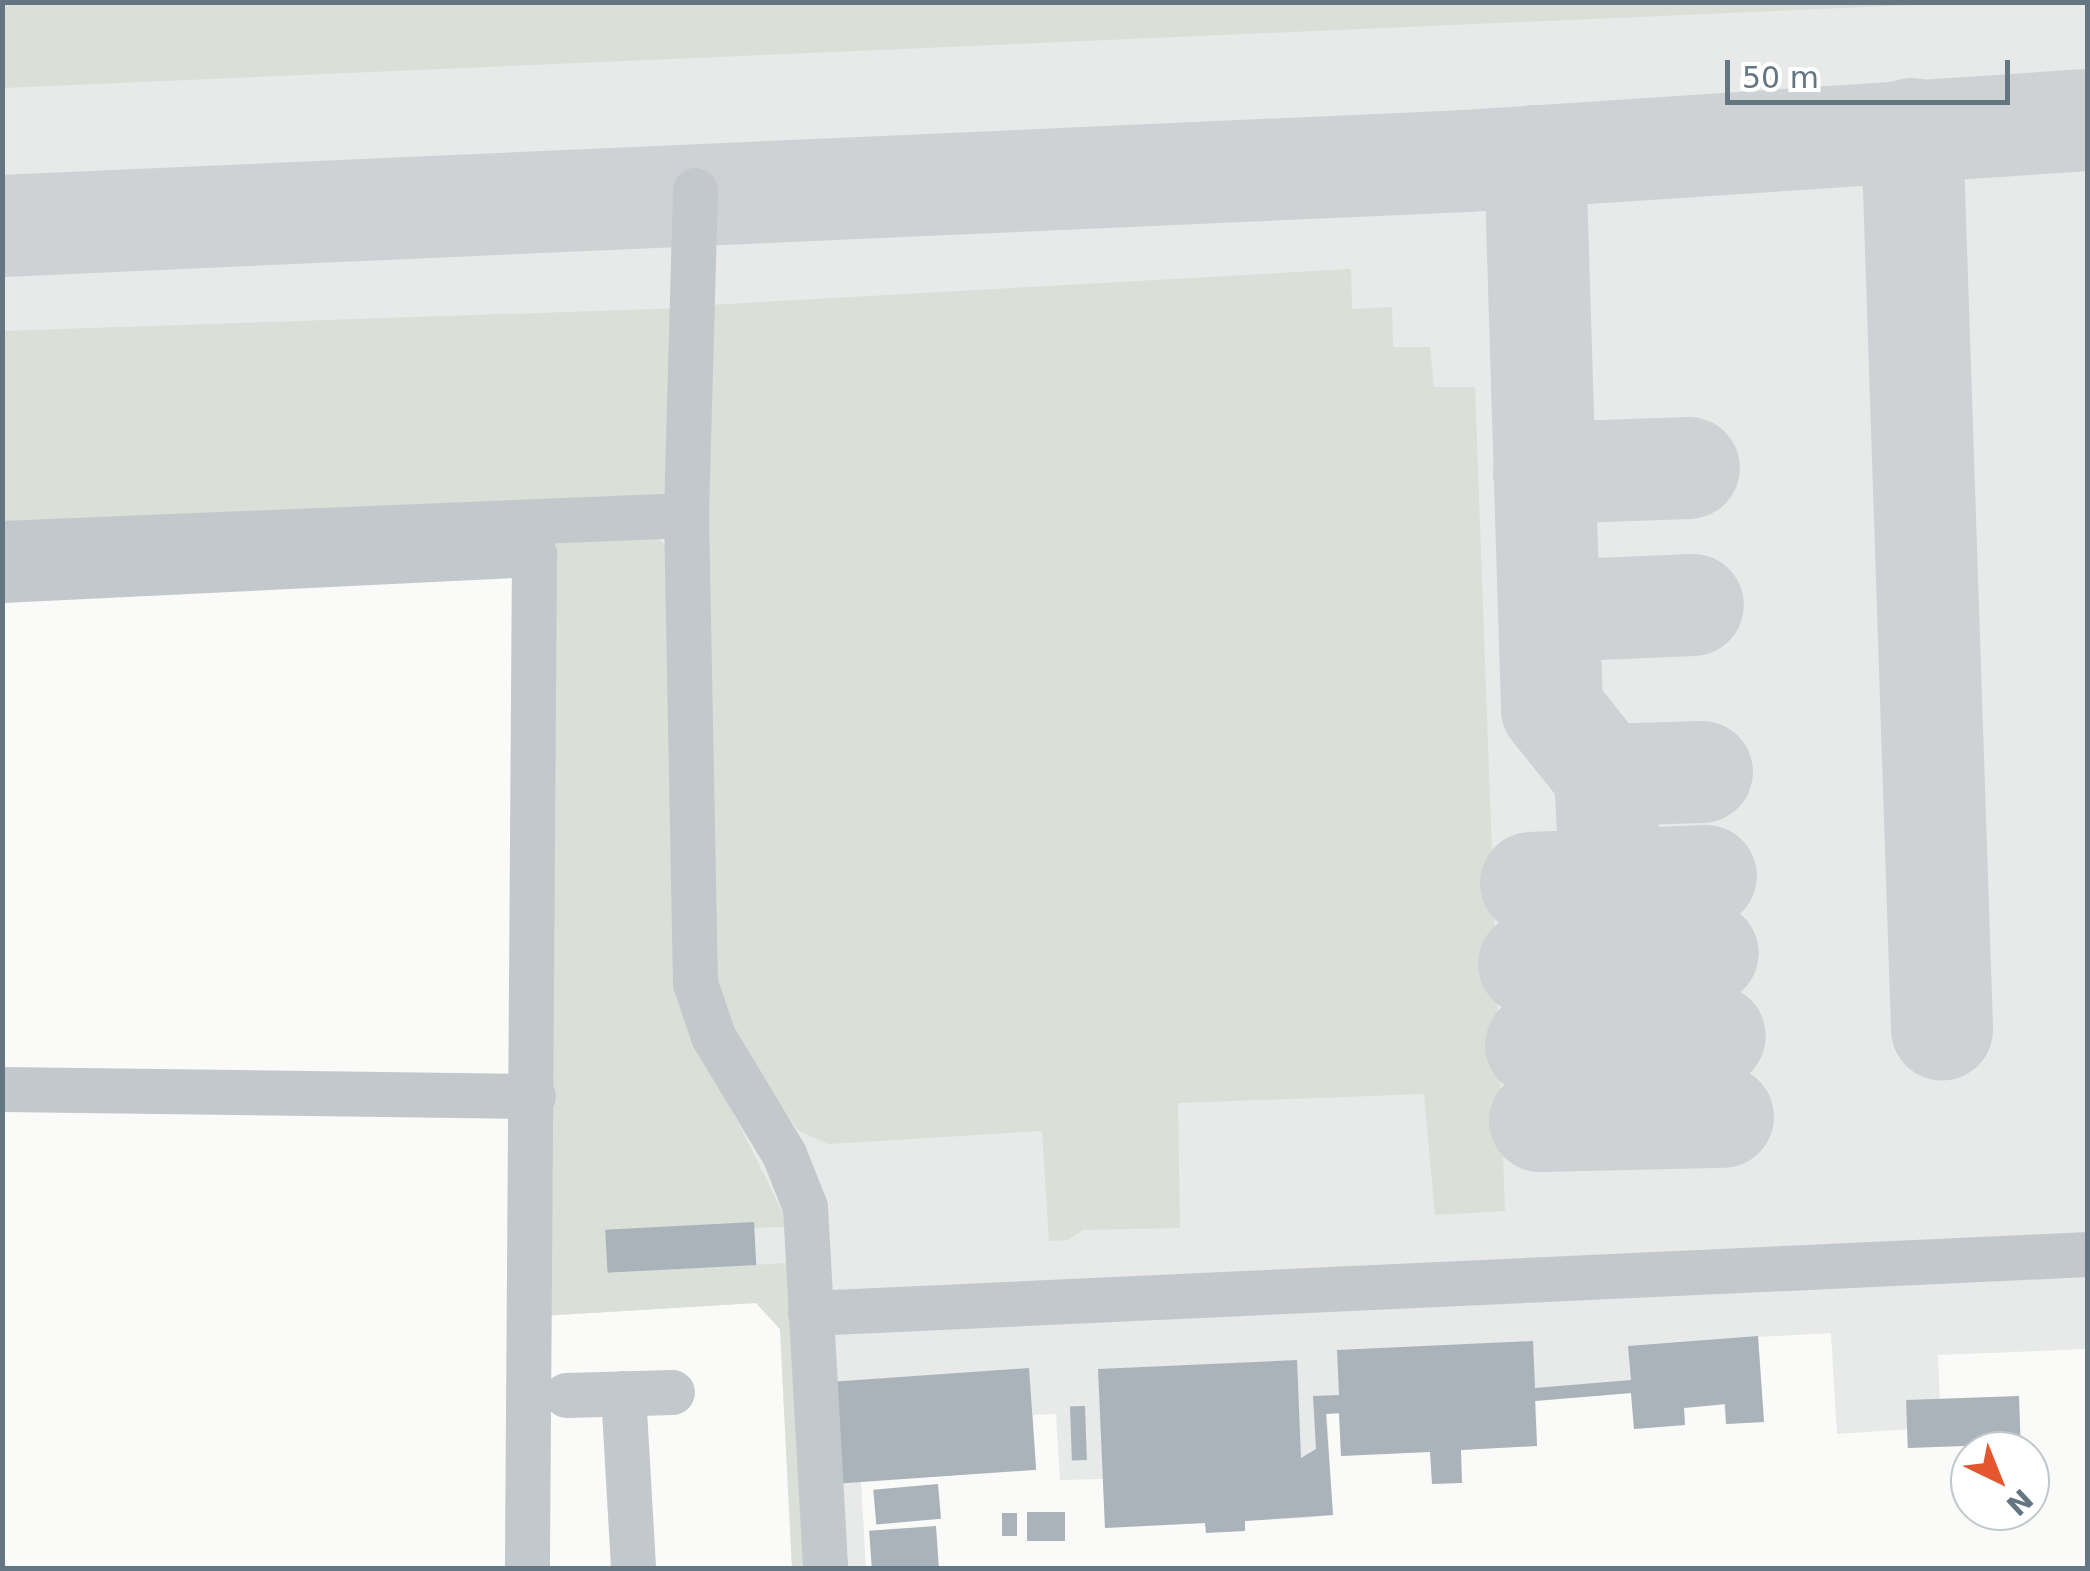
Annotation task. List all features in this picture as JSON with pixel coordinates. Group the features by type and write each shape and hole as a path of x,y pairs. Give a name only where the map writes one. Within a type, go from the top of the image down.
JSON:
{"street":[{"path":"694,190 686,515 695,983 712,1036 784,1154 805,1207 825,1568"},
{"path":"2,544 686,515"},
{"path":"2,580 534,554 534,1096 527,1568"},
{"path":"2,1089 534,1096"},
{"path":"810,1313 2088,1254"},
{"path":"566,1395 672,1392"},
{"path":"624,1393 633,1568"}],"shaded area":[{"path":"3,2 1959,2 1959,3 3,88"},
{"path":"2,3 2087,3 2087,1349 1938,1355 1941,1427 1837,1434 1831,1333 1758,1337 1764,1422 1726,1424 1724,1405 1684,1408 1685,1425 1634,1429 1631,1393 1536,1401 1537,1446 1341,1456 1339,1414 1327,1414 1333,1515 1304,1518 1105,1528 1103,1479 1060,1480 1056,1414 1033,1415 1036,1470 861,1481 866,1568 792,1568 780,1329 756,1303 541,1316 552,537 3,562"},
{"path":"1351,269 1352,309 1392,307 1393,347 1430,347 1434,387 1475,387 1505,1211 1435,1215 1424,1094 1178,1103 1180,1228 1083,1230 1068,1240 1049,1241 1042,1131 828,1144 799,1131 726,1034 703,930 710,305"},
{"path":"683,308 674,482 654,502 3,533 2,331"},
{"path":"552,536 657,537 667,547 699,1044 784,1215 784,1227 606,1231 607,1273 787,1263 807,1568 792,1568 780,1329 756,1303 541,1316"}],"building":[{"path":"754,1222 756,1265 607,1273 605,1230"},
{"path":"1758,1336 1764,1422 1726,1424 1725,1404 1684,1408 1685,1425 1634,1429 1631,1393 1535,1401 1537,1446 1461,1450 1462,1483 1432,1484 1430,1452 1341,1456 1339,1413 1326,1414 1333,1515 1245,1521 1245,1531 1206,1533 1205,1523 1105,1528 1098,1369 1297,1360 1301,1458 1316,1449 1313,1396 1339,1395 1337,1350 1533,1341 1535,1388 1631,1380 1628,1346"},
{"path":"1029,1368 1036,1470 833,1484 825,1382"},
{"path":"2019,1396 2020,1431 1950,1431 1950,1446 1908,1448 1906,1400"},
{"path":"1085,1406 1087,1460 1072,1460 1070,1407"},
{"path":"938,1484 941,1519 876,1525 873,1490"},
{"path":"1027,1512 1065,1512 1065,1541 1027,1541"},
{"path":"1002,1513 1017,1513 1017,1536 1002,1536"},
{"path":"936,1526 939,1568 872,1568 869,1531"}],"taxiway":[{"path":"2,226 1467,161 2088,120"},
{"path":"1912,129 1942,1030"},
{"path":"1535,156 1552,709 1605,775 1623,1119"},
{"path":"1544,473 1689,468"},
{"path":"1549,611 1693,605"},
{"path":"1605,775 1702,772"},
{"path":"1531,883 1706,876"},
{"path":"1529,964 1708,953"},
{"path":"1536,1045 1715,1036"},
{"path":"1540,1121 1723,1117"}]}
